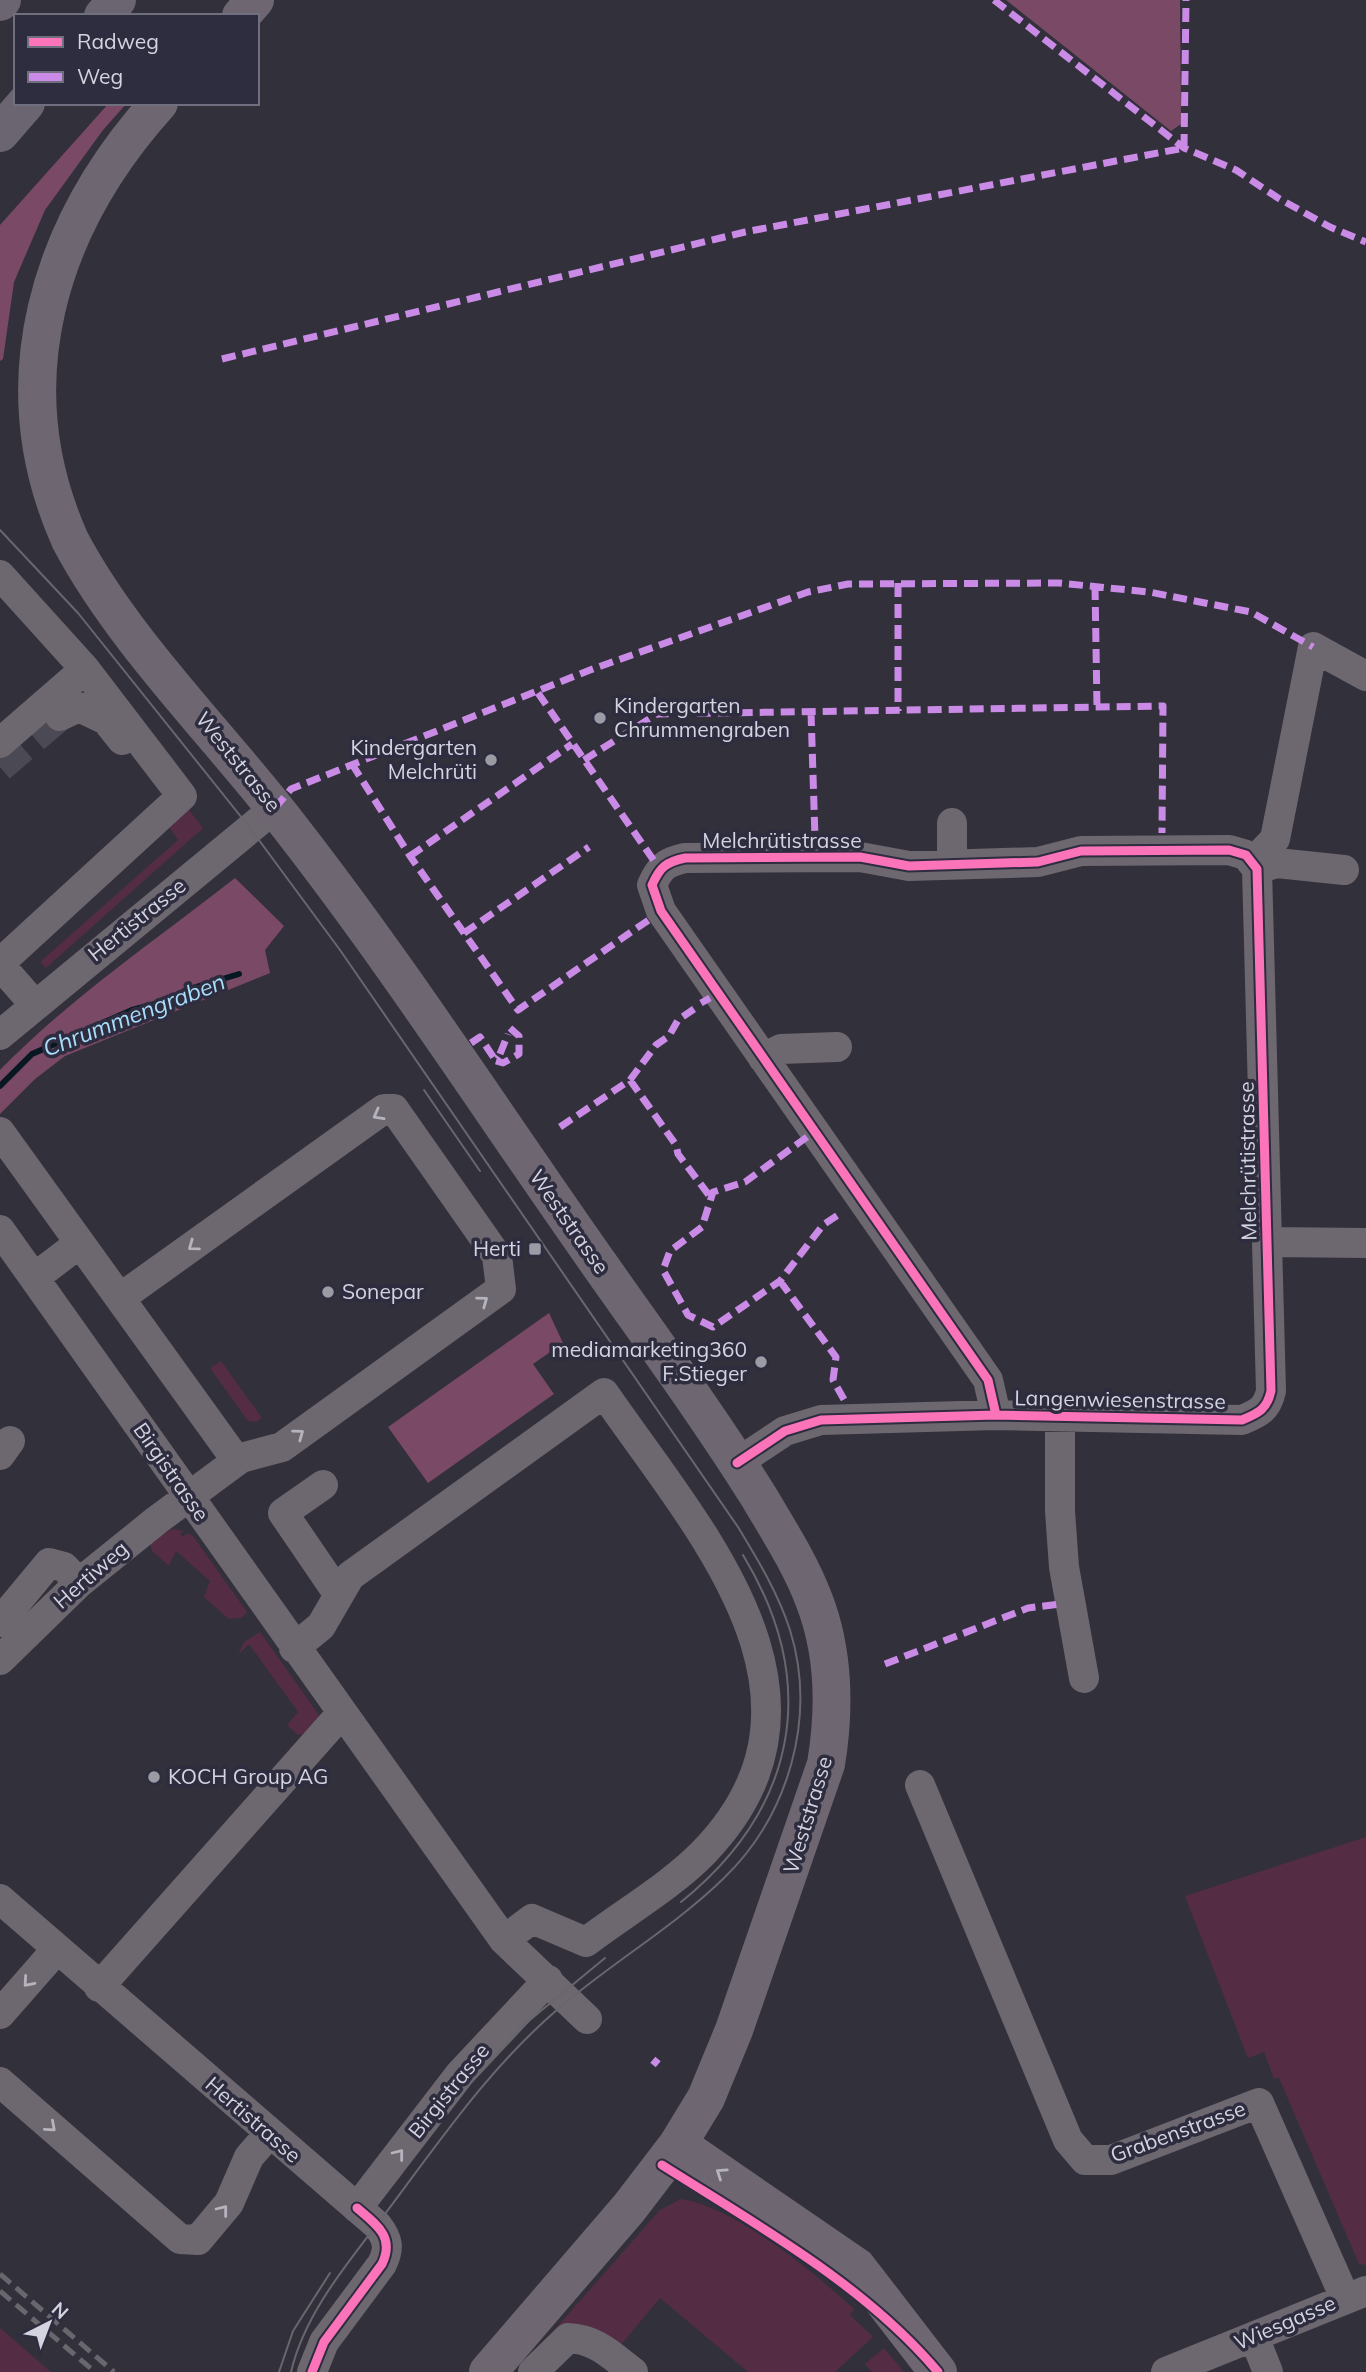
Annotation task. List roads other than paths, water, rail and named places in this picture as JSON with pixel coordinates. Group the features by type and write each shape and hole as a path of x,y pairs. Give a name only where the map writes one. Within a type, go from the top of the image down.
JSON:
{"highway":[{"path":"105,14 117,0"},
{"path":"0,133 24,105"}],"main road":[{"path":"243,14 255,0"},
{"name":"Weststrasse","path":"157,105 121,147 92,189 51,275 38,324 32,374 37,446 55,509 97,584 275,808 370,936 737,1463 802,1570 817,1607 827,1646 832,1730 817,1797 734,2030 706,2098 670,2155 488,2372"},
{"path":"670,2155 857,2267 927,2359"}],"street":[{"path":"0,575 85,669 182,796 0,964 34,1004"},
{"path":"1255,865 1275,839 1313,647 1366,676"},
{"path":"0,743 85,669"},
{"path":"60,716 79,707 106,720 159,790 161,815"},
{"name":"Hertistrasse","path":"0,1035 34,1004 275,808"},
{"path":"952,823 952,864"},
{"name":"Melchrütistrasse","path":"996,1415 988,1380 661,911 652,885 659,868 669,861 685,858 860,857 909,866 1038,862 1081,851 1229,850 1246,855 1255,865 1268,1242 1271,1391 1268,1403 1260,1413"},
{"path":"1255,865 1277,863 1344,870"},
{"path":"764,1058 781,1049 837,1047"},
{"name":"Hertiweg","path":"0,1660 79,1583 189,1496 237,1461 282,1447 501,1289 497,1256 394,1109 384,1109 120,1298"},
{"path":"0,1132 237,1461"},
{"name":"Birgistrasse","path":"0,1230 294,1648 504,1940 587,2019"},
{"path":"1268,1242 1366,1243"},
{"path":"34,1278 80,1244"},
{"path":"294,1648 321,1626 350,1576 604,1393 728,1573 744,1606 761,1661 766,1712 750,1786 704,1852 586,1942 532,1919 504,1940"},
{"name":"Langenwiesenstrasse","path":"737,1463 776,1436 814,1422 996,1415 1242,1420 1260,1413"},
{"path":"1060,1416 1060,1511 1065,1567 1084,1678"},
{"path":"323,1485 283,1513 339,1595"},
{"path":"0,1622 49,1563 64,1567 79,1583"},
{"path":"99,1987 341,1714"},
{"name":"Grabenstrasse","path":"920,1785 1068,2140 1085,2160 1111,2161 1259,2102 1356,2294"},
{"name":"Hertistrasse","path":"0,1899 357,2208 386,2237 388,2251 382,2264 324,2342 312,2372"},
{"path":"0,2014 57,1949"},
{"name":"Birgistrasse","path":"357,2208 460,2074 548,1980"},
{"path":"0,2082 180,2239 198,2240 229,2203 249,2157 269,2134"},
{"name":"Wiesgasse","path":"1166,2372 1356,2294"},
{"path":"1254,2336 1268,2372"},
{"path":"533,2372 568,2338 584,2339 596,2344 633,2372"}],"waterway":[{"name":"Chrummengraben","path":"0,1086 32,1054 132,1010 170,1000 186,990 239,974"}],"tunnel":[{"path":"0,767 60,716"}],"tram line":[{"path":"0,530 78,613 250,828 340,950 738,1527 780,1603 798,1663 800,1697 792,1763 781,1795 766,1825 747,1853 705,1896 558,2009 487,2081 330,2288 307,2329 291,2372"},
{"path":"424,1090 480,1171"},
{"path":"681,1902 720,1865 751,1826 772,1785 785,1742 788,1697 783,1650 767,1603 743,1555"},
{"path":"469,2084 525,2024 605,1958"},
{"path":"279,2372 293,2331 330,2273"}],"railway":[{"path":"0,2274 114,2372"},
{"path":"0,2291 95,2372"}],"place":[{"name":"Kindergarten Chrummengraben","path":"600,718"},
{"name":"Kindergarten Melchrüti","path":"491,760"},
{"name":"Herti","path":"535,1249"},
{"name":"Sonepar","path":"328,1292"},
{"name":"mediamarketing360 F.Stieger","path":"761,1362"},
{"name":"KOCH Group AG","path":"154,1777"}]}
